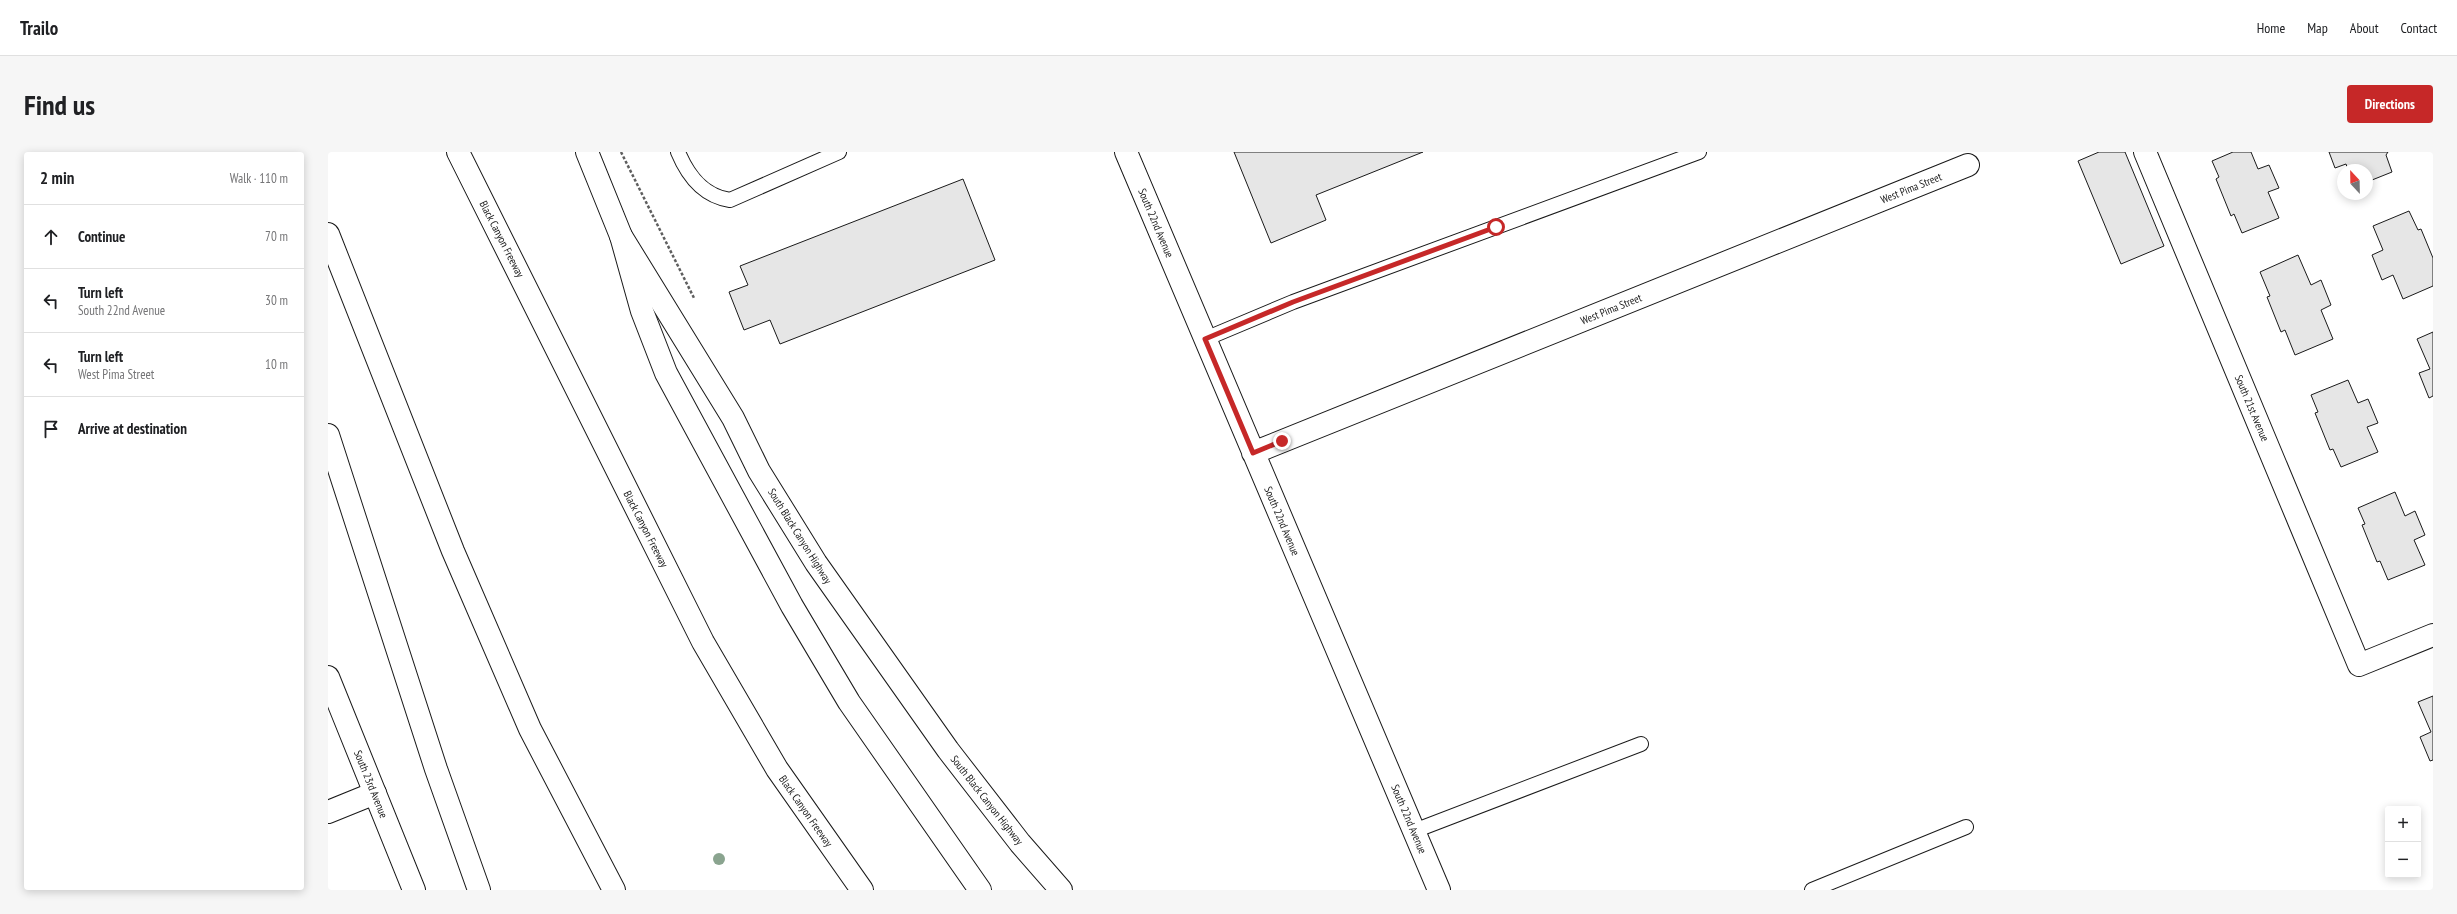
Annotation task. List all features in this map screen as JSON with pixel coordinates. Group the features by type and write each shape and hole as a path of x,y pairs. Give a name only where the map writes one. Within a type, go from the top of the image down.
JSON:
{"main road":[{"name":"Black Canyon Freeway","path":"458,152 703,642 777,769 862,890"},
{"name":"South Black Canyon Highway","path":"586,152 621,236 730,411 759,471 816,563 948,750 1020,843 1061,890"},
{"name":"South 22nd Avenue","path":"1126,152 1439,890"},
{"name":"South 21st Avenue","path":"2145,152 2359,665 2433,635"},
{"name":"West Pima Street","path":"1253,453 1968,165"},
{"path":"328,234 453,551 526,722 614,890"},
{"path":"621,236 642,311 666,373 792,606 849,702 980,890"},
{"path":"328,435 436,769 479,890"},
{"name":"South 23rd Avenue","path":"328,677 414,890"},
{"path":"328,812 375,794"}],"lane":[{"path":"678,152 697,184 707,193 730,200 839,152"},
{"path":"1205,339 1293,302 1699,152"},
{"path":"1414,832 1641,744"},
{"path":"1812,890 1966,827"}],"path":[{"path":"621,152 696,303"}],"building":[{"path":"1234,152 1423,152 1316,195 1326,220 1271,243"},
{"path":"2099,152 2125,152 2164,246 2121,264 2078,161"},
{"path":"2233,152 2251,152 2258,169 2269,165 2279,188 2268,192 2279,218 2242,233 2234,214 2231,216 2216,179 2219,177 2212,161"},
{"path":"2329,152 2388,152 2386,155 2392,172 2373,180 2373,164 2337,164 2337,167 2335,168"},
{"path":"963,179 995,260 780,344 770,320 744,330 729,292 748,285 740,266"},
{"path":"2409,211 2418,230 2421,229 2433,258 2433,286 2403,299 2393,275 2382,280 2372,255 2383,250 2373,226"},
{"path":"2298,255 2311,285 2321,280 2331,305 2321,310 2333,339 2295,355 2285,330 2281,332 2267,297 2270,296 2260,272"},
{"path":"2433,332 2433,396 2429,398 2419,373 2430,369 2417,339"},
{"path":"2348,380 2358,403 2368,399 2378,423 2367,427 2378,452 2341,467 2333,449 2330,450 2315,413 2318,412 2311,395"},
{"path":"2395,492 2405,516 2415,511 2425,535 2414,540 2425,565 2388,580 2380,561 2377,562 2362,525 2365,524 2358,508"},
{"path":"2433,696 2433,760 2430,761 2420,737 2431,732 2418,702"}],"route":[{"path":"1282,441 1253,453 1205,339 1293,302 1496,227"}]}
